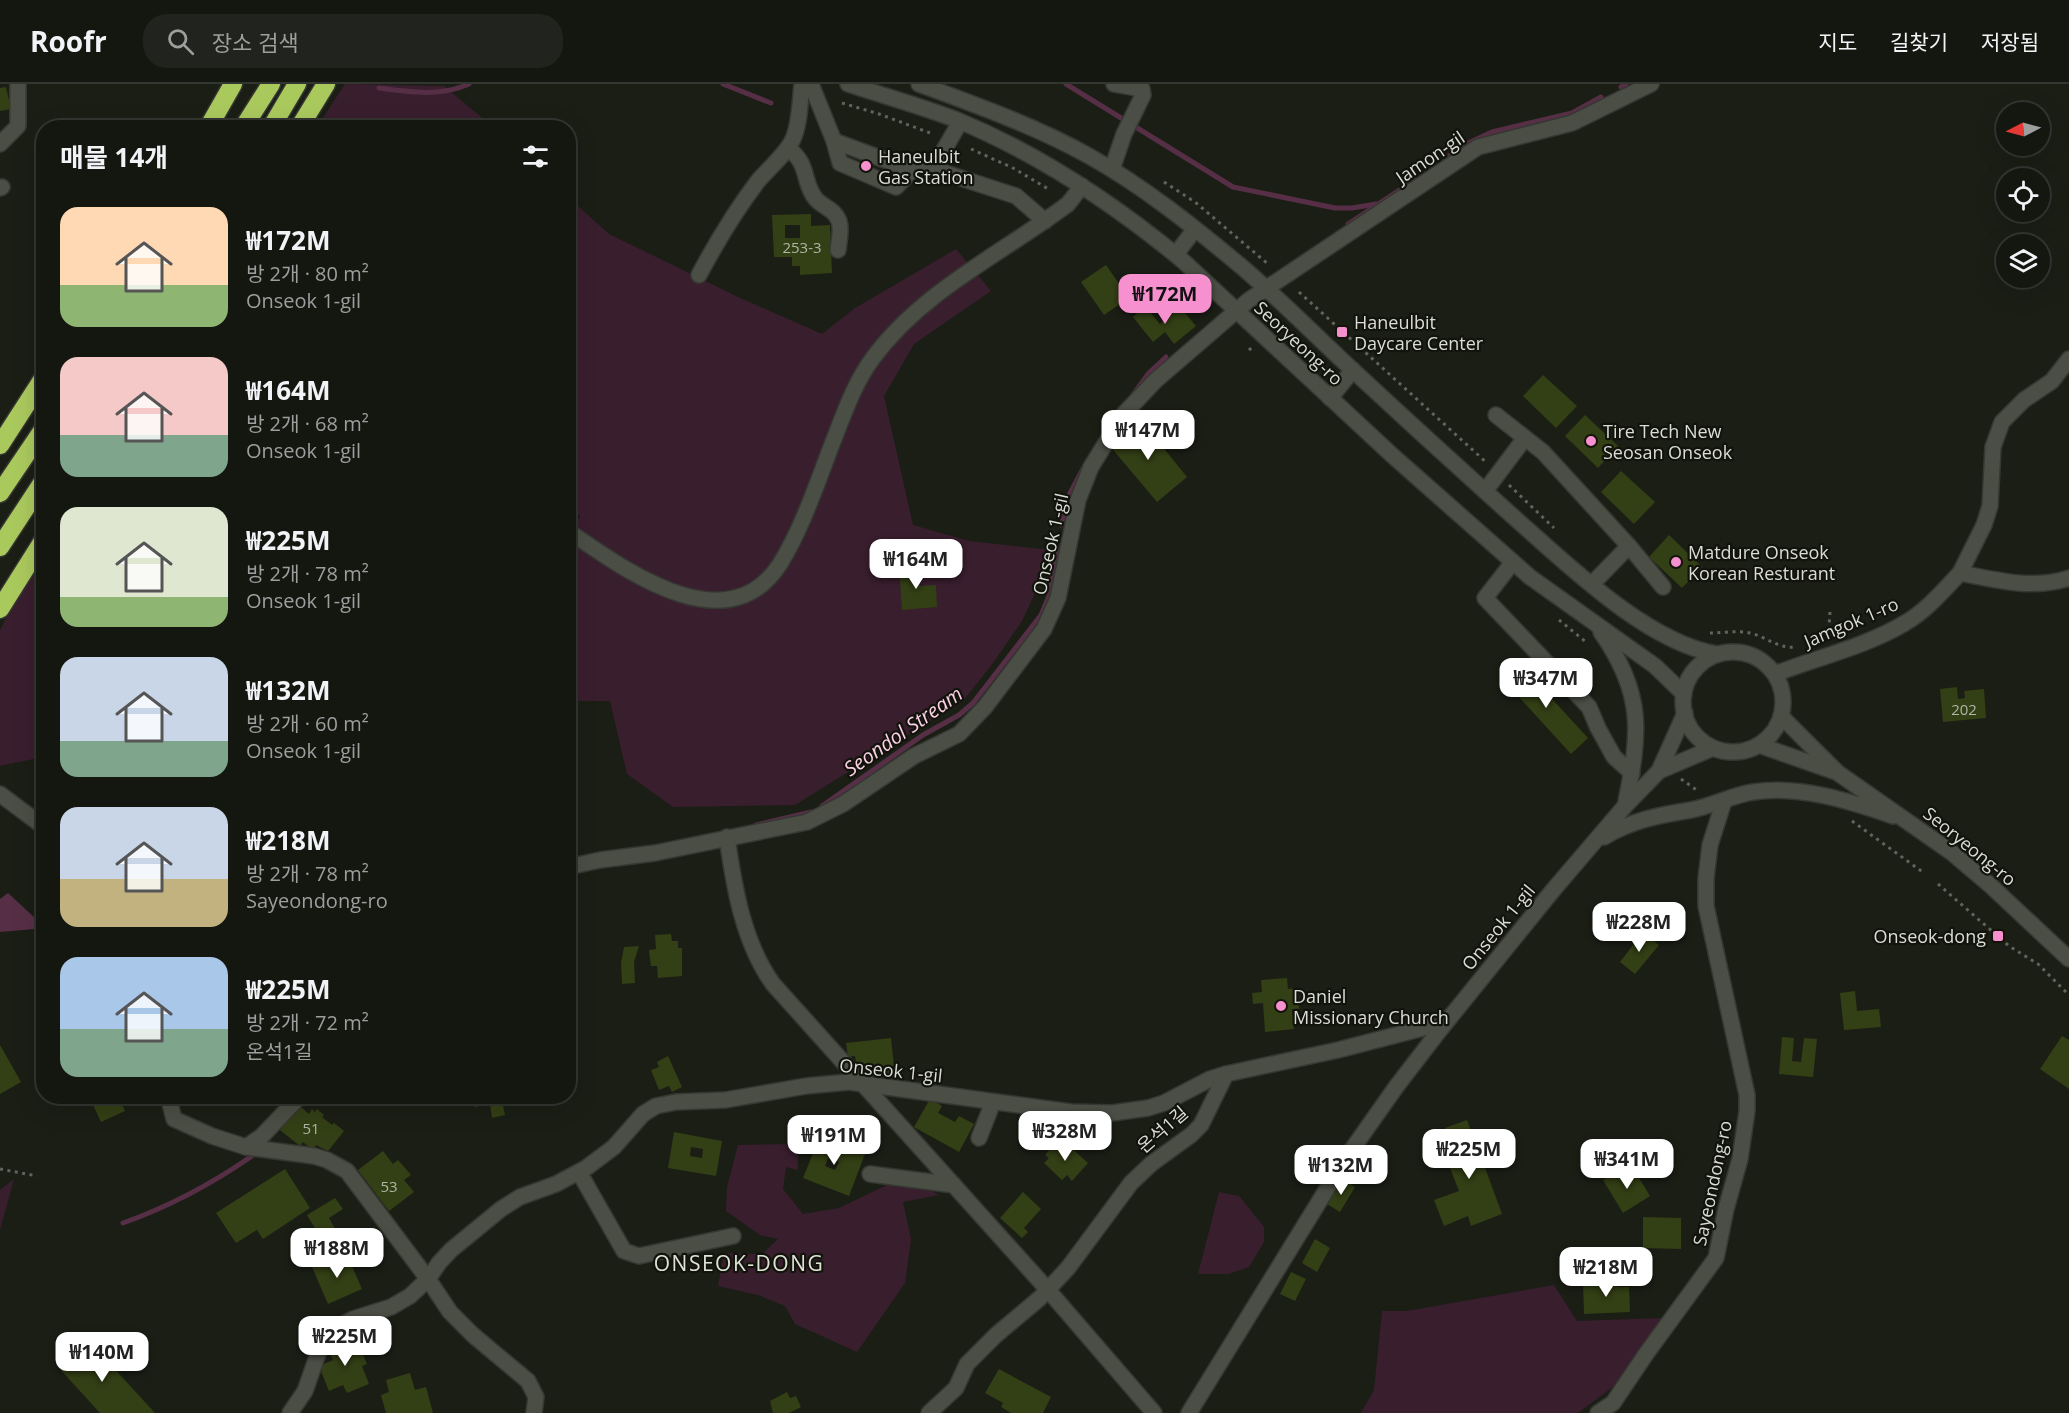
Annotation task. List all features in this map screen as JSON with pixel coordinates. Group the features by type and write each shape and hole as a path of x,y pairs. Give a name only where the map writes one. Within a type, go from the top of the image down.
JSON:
{"highway":[{"path":"213,120 233,84"},
{"path":"248,120 271,84"},
{"path":"276,120 297,84"},
{"path":"304,120 326,84"},
{"path":"0,445 36,389"},
{"path":"0,493 36,440"},
{"path":"0,547 36,492"},
{"path":"0,609 36,552"}],"street":[{"path":"0,144 15,132 18,126 18,84"},
{"path":"699,275 752,190 771,164 788,148 795,135 802,84"},
{"path":"811,84 834,141 840,163 896,187 912,170"},
{"name":"Seoryeong-ro","path":"848,84 960,122 1035,158 1110,203 1176,254 1330,398 1530,577 1655,666 1684,694"},
{"name":"Seoryeong-ro","path":"919,84 1047,134 1146,192 1195,229 1266,289 1485,491 1592,584 1634,617 1697,650 1717,654 1745,653 1759,659 1775,674"},
{"path":"958,99 965,84"},
{"path":"1112,170 1119,148 1143,95 1142,89 1114,84"},
{"name":"Jamon-gil","path":"1249,300 1478,147 1572,123 1651,84"},
{"path":"933,169 960,122"},
{"path":"834,141 912,170 933,169 1016,196 1045,221"},
{"path":"788,148 804,165 814,197 831,209 838,218 840,227 838,250"},
{"path":"576,536 619,565 670,591 685,596 706,600 729,599 744,595 760,586 776,569 793,540 853,393 882,345 935,297 1068,204 1082,186"},
{"path":"1176,254 1195,229"},
{"name":"Onseok 1-gil","path":"576,865 654,853 789,826 817,818 863,791 901,764 953,738 967,728 1038,638 1050,619 1062,584 1078,500 1091,467 1127,409 1148,387 1249,300"},
{"path":"2069,359 2052,381 2024,400 2002,422 1993,447 1990,506 1984,525 1960,573 2030,584 2055,582 2069,578"},
{"path":"1330,398 1353,370"},
{"path":"1496,414 1543,452 1664,586"},
{"path":"1485,491 1525,438"},
{"path":"1592,584 1629,546"},
{"path":"1513,562 1485,598 1589,707 1614,757 1632,773"},
{"name":"Jamgok 1-ro","path":"1775,674 1905,623 1929,605 1960,573"},
{"path":"1595,624 1620,664 1633,695 1637,740 1625,806"},
{"path":"1659,771 1684,713 1684,694 1693,672 1717,654"},
{"path":"1684,713 1696,735 1713,748 1735,752 1748,750 1759,745 1773,732 1781,716 1783,695 1775,674"},
{"name":"Seoryeong-ro","path":"1781,716 1838,773 1909,822 1991,886 2069,959"},
{"name":"Seoryeong-ro","path":"1759,745 1838,773"},
{"path":"1659,771 1713,748"},
{"name":"Onseok 1-gil","path":"428,1279 451,1250 501,1209 528,1193 556,1184 579,1172 614,1147 643,1114 657,1106 676,1102 724,1100 829,1083 862,1083 1095,1114 1122,1112 1148,1108 1226,1074 1338,1050 1426,1027 1434,1027 1439,1031 1625,806 1659,771"},
{"path":"1592,845 1612,832 1635,822 1761,791 1797,792 1853,804 1909,822"},
{"path":"0,794 36,821"},
{"name":"Sayeondong-ro","path":"1598,1413 1613,1408 1646,1354 1716,1258 1726,1209 1740,1160 1747,1111 1745,1085 1706,906 1706,878 1710,846 1724,801"},
{"path":"727,837 737,893 759,964 780,993 1048,1290 1154,1413"},
{"path":"1189,1413 1346,1158 1439,1031"},
{"name":"온석1길","path":"929,1413 957,1388 967,1364 996,1335 1048,1290 1076,1259 1131,1183 1151,1164 1191,1135 1200,1125 1226,1074"},
{"path":"979,1138 993,1102"},
{"path":"170,1104 174,1119 212,1136 246,1147 314,1156 347,1171 450,1312 473,1335 527,1380 535,1394 534,1413"},
{"path":"246,1147 262,1136 292,1104"},
{"path":"579,1172 624,1251 639,1256 734,1236"},
{"path":"870,1174 954,1185"},
{"path":"290,1413 305,1391 319,1351 333,1330 348,1321 397,1304 410,1296 428,1279"}],"path":[{"path":"842,103 933,134"},
{"path":"971,149 1013,168 1050,190"},
{"path":"1299,292 1557,531"},
{"path":"1830,612 1830,634 1838,651"},
{"path":"1558,620 1590,647"},
{"path":"1707,633 1747,632 1783,647 1798,647"},
{"path":"1847,818 1884,842 1924,873"},
{"path":"1938,884 2008,946 2038,964 2069,995"},
{"path":"0,1169 37,1176"}],"shaded area":[{"path":"345,84 444,86 485,120 322,120"},
{"path":"576,204 609,234 738,297 822,334 855,308 956,249 991,291 914,344 884,396 913,525 969,541 1050,550 1042,578 1022,621 964,700 795,805 673,807 627,774 610,701 576,701 576,523 580,516 576,514"},
{"path":"36,561 36,758 0,766 0,630"},
{"path":"8,893 36,919 34,929 0,932 0,899"},
{"path":"797,1144 798,1170 786,1167 783,1189 803,1214 839,1208 889,1184 932,1191 939,1195 903,1202 911,1239 905,1283 857,1352 795,1324 785,1306 758,1295 718,1286 724,1253 762,1254 778,1239 760,1235 726,1211 727,1187 738,1145"},
{"path":"14,1179 0,1230 0,1190"},
{"path":"1219,1192 1239,1196 1264,1227 1264,1242 1249,1267 1228,1274 1198,1274"},
{"path":"1554,1285 1577,1321 1663,1318 1614,1386 1578,1413 1361,1413 1374,1390 1382,1311 1407,1311"}],"building":[{"path":"6,87 11,109 0,111 0,88"},
{"path":"811,214 811,226 830,225 832,273 800,275 800,266 792,266 792,257 774,257 772,215","holes":["785,225 800,225 800,238 785,238"]},
{"path":"1106,265 1120,285 1124,282 1133,295 1104,315 1081,282"},
{"path":"1145,306 1160,324 1180,307 1196,326 1174,344 1165,332 1153,342 1133,317"},
{"path":"1543,375 1577,406 1556,428 1523,396"},
{"name":"Tire Tech New Seosan Onseok","path":"1585,415 1618,446 1598,468 1565,436"},
{"path":"1140,419 1187,477 1157,502 1109,445"},
{"path":"1621,471 1655,502 1634,524 1601,492"},
{"name":"Matdure Onseok Korean Resturant","path":"1669,535 1702,567 1682,588 1649,557"},
{"path":"918,564 920,586 936,585 937,607 902,610 899,566"},
{"path":"1519,663 1588,738 1571,754 1508,685 1512,682 1506,675"},
{"path":"1957,687 1958,699 1965,698 1964,691 1984,689 1986,718 1943,722 1940,689"},
{"path":"1643,932 1659,945 1635,974 1620,962"},
{"path":"671,934 672,941 678,941 678,948 682,948 682,976 658,978 657,966 651,966 649,950 656,949 655,935"},
{"path":"639,946 634,962 635,983 622,984 621,963 624,947"},
{"name":"Daniel Missionary Church","path":"1287,978 1288,989 1297,988 1299,1009 1292,1009 1294,1029 1265,1032 1263,1003 1253,1004 1252,993 1262,992 1261,980"},
{"path":"1855,991 1857,1011 1879,1009 1881,1027 1844,1030 1840,993"},
{"path":"2062,1036 2069,1040 2069,1089 2040,1069"},
{"path":"1782,1037 1794,1038 1792,1061 1801,1062 1804,1038 1817,1039 1813,1077 1779,1074"},
{"path":"891,1038 894,1066 889,1067 890,1074 864,1077 863,1068 857,1069 855,1056 848,1057 846,1043"},
{"path":"0,1045 21,1082 0,1094"},
{"path":"668,1056 682,1087 672,1092 669,1086 659,1090 651,1070 659,1067 657,1062"},
{"path":"930,1099 942,1106 938,1113 955,1122 959,1116 974,1124 959,1152 914,1127"},
{"path":"93,1104 122,1104 125,1111 101,1122"},
{"path":"474,1104 490,1104 475,1107"},
{"path":"490,1104 503,1104 505,1115 492,1118"},
{"path":"302,1108 309,1114 312,1109 315,1112 317,1109 324,1115 322,1117 344,1131 328,1151 316,1145 313,1150 303,1142 300,1146 280,1130 296,1110"},
{"path":"1467,1120 1477,1147 1489,1142 1496,1161 1484,1165 1502,1214 1471,1226 1468,1216 1444,1226 1434,1200 1459,1191 1448,1163 1455,1155 1445,1128"},
{"path":"674,1132 722,1141 716,1176 668,1168","holes":["691,1147 703,1149 702,1158 690,1156"]},
{"path":"820,1136 865,1154 849,1196 803,1178","holes":["828,1158 839,1162 835,1170 825,1166"]},
{"path":"1057,1141 1065,1148 1068,1145 1088,1163 1072,1181 1067,1175 1062,1180 1044,1163 1049,1158 1045,1155"},
{"path":"383,1151 393,1164 398,1160 411,1175 404,1180 414,1192 389,1211 358,1170"},
{"path":"1633,1168 1650,1196 1623,1213 1603,1180 1613,1174 1616,1179"},
{"path":"285,1169 310,1208 263,1239 257,1230 236,1243 216,1213"},
{"path":"1343,1179 1355,1187 1340,1212 1327,1204"},
{"path":"1023,1192 1041,1209 1024,1228 1028,1232 1022,1238 1000,1218"},
{"path":"335,1198 343,1209 329,1218 335,1229 321,1238 307,1215"},
{"path":"1643,1217 1681,1218 1681,1249 1643,1248"},
{"path":"1315,1239 1330,1248 1317,1272 1302,1263"},
{"path":"339,1255 341,1260 348,1257 362,1289 328,1304 312,1267"},
{"path":"1291,1272 1306,1279 1295,1301 1280,1294"},
{"path":"1617,1282 1617,1287 1629,1287 1630,1312 1584,1314 1583,1283"},
{"path":"356,1338 367,1364 362,1366 369,1384 347,1393 343,1385 329,1391 319,1366 333,1360 328,1350"},
{"path":"88,1340 155,1413 100,1413 58,1367"},
{"path":"999,1369 1051,1397 1043,1413 1011,1413 1001,1407 1003,1403 985,1393"},
{"path":"410,1373 415,1390 426,1387 433,1413 386,1413 381,1395 389,1392 386,1380"},
{"path":"787,1392 790,1398 796,1396 801,1407 789,1413 773,1413 770,1401"}],"waterway":[{"path":"379,88 436,92 469,84"},
{"path":"723,84 771,103"},
{"path":"1066,84 1233,187 1335,208 1376,204"},
{"name":"Seondol Stream","path":"1621,87 1626,84"},
{"name":"Seondol Stream","path":"1450,155 1464,145 1492,132 1572,113 1601,97"},
{"name":"Seondol Stream","path":"1348,224 1416,179"},
{"name":"Seondol Stream","path":"1132,396 1149,373 1166,357"},
{"name":"Seondol Stream","path":"1061,525 1068,497 1085,465"},
{"name":"Seondol Stream","path":"822,806 923,735 959,715 973,703 1041,615 1049,596 1058,548"},
{"name":"Seondol Stream","path":"756,825 811,812"},
{"name":"Seondol Stream","path":"123,1223 190,1194 252,1156"}],"place":[{"name":"Haneulbit Gas Station","path":"866,166"},
{"name":"Haneulbit Daycare Center","path":"1342,332"},
{"name":"Tire Tech New Seosan Onseok","path":"1591,441"},
{"name":"Matdure Onseok Korean Resturant","path":"1676,562"},
{"name":"Onseok-dong","path":"1998,936"},
{"name":"Daniel Missionary Church","path":"1281,1006"}],"district":[{"name":"ONSEOK-DONG","path":"739,1263"}]}
